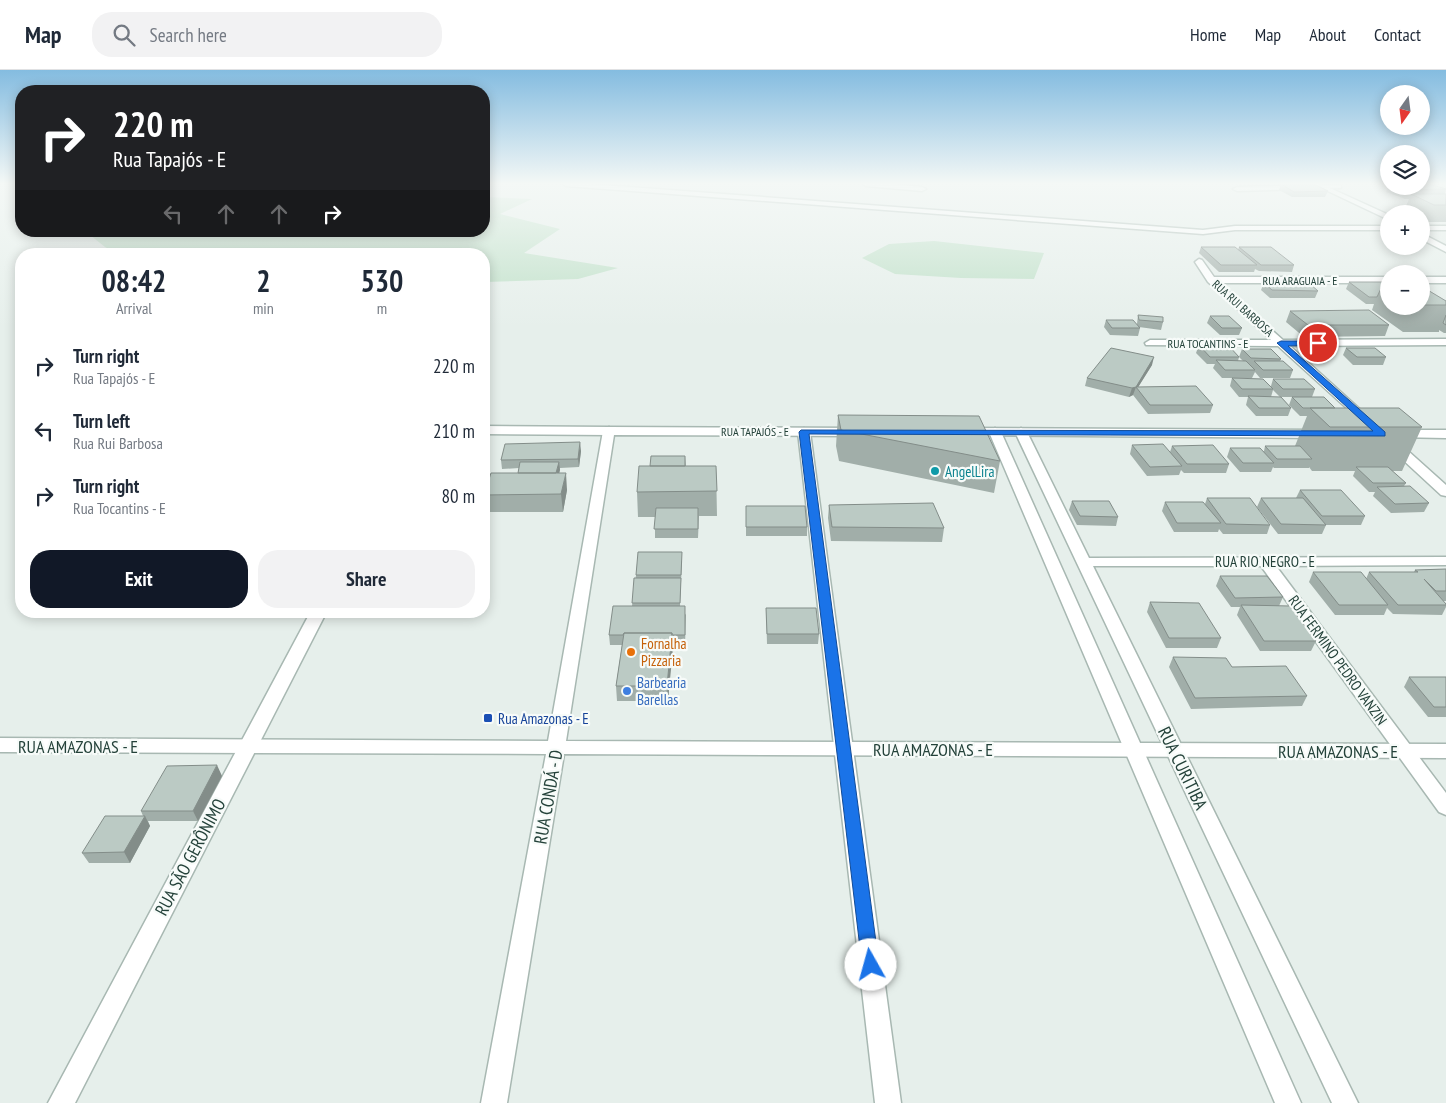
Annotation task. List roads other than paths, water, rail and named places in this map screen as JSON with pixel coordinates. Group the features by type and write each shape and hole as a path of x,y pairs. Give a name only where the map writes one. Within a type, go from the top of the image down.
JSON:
{"street":[{"path":"1430,233 1446,240"},
{"path":"1430,236 1446,250"},
{"name":"RUA RUI BARBOSA","path":"1199,262 1211,280 1446,492"},
{"name":"RUA ARAGUAIA - E","path":"1211,280 1380,280"},
{"path":"1430,280 1446,280"},
{"name":"RUA TOCANTINS - E","path":"1150,343 1446,342"},
{"name":"RUA TAPAJÓS - E","path":"490,430 871,432"},
{"name":"RUA CONDÁ - D","path":"494,1103 609,431"},
{"path":"1378,431 1446,434"},
{"path":"804,432 888,1103"},
{"path":"956,432 1333,434"},
{"path":"995,432 1288,1103"},
{"name":"RUA CURITIBA","path":"1021,432 1345,1103"},
{"name":"RUA FERMINO PEDRO VANZIN","path":"1265,561 1446,807"},
{"name":"RUA RIO NEGRO - E","path":"1084,562 1446,561"},
{"name":"RUA SÃO GERÔNIMO","path":"61,1103 315,618"},
{"name":"RUA AMAZONAS - E","path":"0,746 1446,751"}],"place":[{"name":"AngelLira","path":"935,471"},
{"name":"Fornalha Pizzaria","path":"631,652"},
{"name":"Barbearia Barellas","path":"627,691"},
{"name":"Rua Amazonas - E","path":"488,718"}]}
